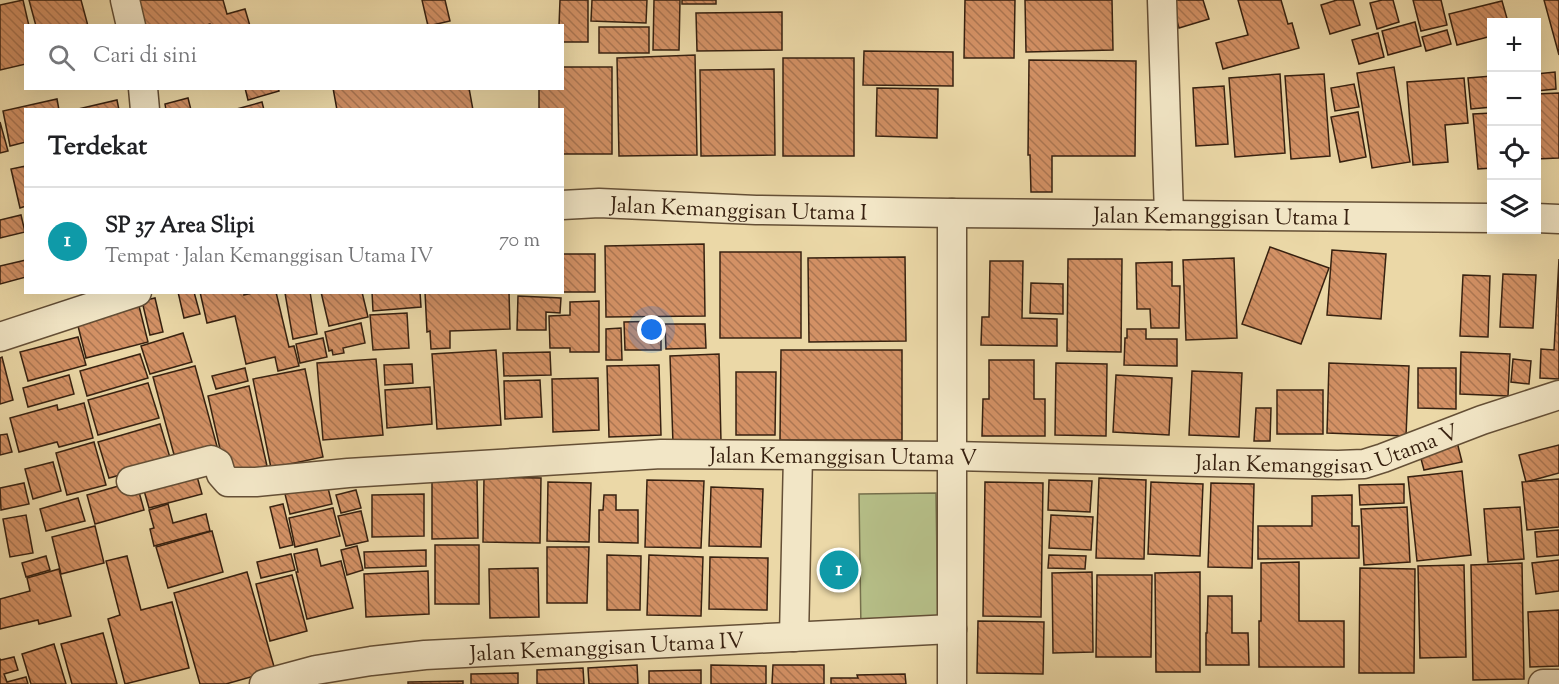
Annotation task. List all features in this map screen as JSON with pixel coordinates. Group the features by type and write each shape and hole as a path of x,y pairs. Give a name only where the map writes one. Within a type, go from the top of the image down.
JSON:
{"street":[{"path":"125,0 131,24"},
{"path":"1162,0 1169,215"},
{"path":"143,90 145,108"},
{"name":"Jalan Kemanggisan Utama I","path":"564,205 599,203 756,210 952,213 1487,218"},
{"path":"952,213 952,684"},
{"path":"1541,218 1559,219"},
{"path":"0,337 131,294"},
{"name":"Jalan Kemanggisan Utama V","path":"131,481 211,460 218,464 221,474 228,482 256,482 348,473 661,454 952,456 1364,464 1482,420 1559,396"},
{"path":"794,637 798,455"},
{"name":"Jalan Kemanggisan Utama IV","path":"264,684 316,677 371,661 425,654 952,629"},
{"path":"1543,684 1559,684"}],"green space":[{"path":"936,493 938,629 861,630 859,494"}],"building":[{"path":"23,0 29,24 24,24 24,64 0,70 0,5"},
{"path":"29,0 81,0 87,24 35,24"},
{"path":"131,0 223,0 227,14 245,9 249,24 210,24 137,24"},
{"path":"422,0 445,0 450,21 428,24"},
{"path":"560,0 588,0 588,42 564,42 564,24 559,24"},
{"path":"592,0 647,0 646,23 591,21"},
{"path":"654,0 680,0 679,50 653,50"},
{"path":"682,0 716,0 716,4 682,4"},
{"path":"965,0 1015,0 1014,58 964,58"},
{"path":"1025,0 1112,0 1113,50 1026,52"},
{"path":"1171,0 1203,0 1209,19 1179,28"},
{"path":"1238,0 1281,0 1288,24 1292,23 1299,48 1223,69 1216,43 1248,35"},
{"path":"1337,0 1353,0 1360,25 1330,34 1321,5"},
{"path":"1393,0 1399,22 1377,29 1370,3"},
{"path":"1413,0 1441,0 1447,25 1421,31"},
{"path":"1544,0 1559,0 1559,55"},
{"path":"1502,1 1507,18 1487,18 1487,37 1457,45 1449,14"},
{"path":"782,12 782,50 697,51 696,13"},
{"path":"1415,22 1421,46 1388,55 1382,31"},
{"path":"599,27 649,27 649,53 599,53"},
{"path":"1447,30 1451,44 1426,51 1422,37"},
{"path":"1378,33 1384,57 1359,64 1352,40"},
{"path":"864,51 953,52 953,86 863,85"},
{"path":"695,55 697,155 619,156 617,58"},
{"path":"783,58 854,58 854,156 783,156"},
{"path":"1029,60 1136,61 1135,156 1052,156 1052,192 1031,192 1030,155 1028,155"},
{"path":"564,67 612,67 612,154 564,154 564,108 539,108 539,90 564,90"},
{"path":"1394,67 1410,162 1372,168 1357,73"},
{"path":"774,69 775,155 701,156 700,70"},
{"path":"1555,72 1556,89 1541,90 1541,73"},
{"path":"1280,74 1285,153 1235,157 1229,78"},
{"path":"1324,74 1330,156 1291,159 1285,76"},
{"path":"1487,76 1487,107 1471,109 1468,78"},
{"path":"1464,78 1468,123 1445,125 1448,162 1413,165 1407,82"},
{"path":"1354,84 1359,107 1335,111 1331,88"},
{"path":"1224,86 1228,144 1196,146 1193,88"},
{"path":"877,88 938,89 937,138 876,136"},
{"path":"246,90 279,91 248,100"},
{"path":"333,90 469,90 473,108 337,108"},
{"path":"1559,93 1559,158 1541,159 1541,94"},
{"path":"188,98 190,108 166,108 165,104"},
{"path":"57,99 59,108 24,108 24,142 10,146 3,111"},
{"path":"117,100 119,108 83,108"},
{"path":"262,102 264,108 240,108"},
{"path":"1358,112 1366,157 1340,162 1331,117"},
{"path":"1487,113 1487,168 1478,169 1473,114"},
{"path":"0,122 8,151 0,153"},
{"path":"24,166 24,207 20,208 11,169"},
{"path":"21,215 24,232 0,238 0,220"},
{"path":"704,244 705,316 606,317 605,246"},
{"path":"1270,247 1329,268 1301,344 1242,324"},
{"path":"1332,250 1386,254 1381,319 1327,315"},
{"path":"720,252 801,252 801,338 720,338"},
{"path":"564,254 595,254 595,292 564,292"},
{"path":"905,257 906,341 809,342 808,258"},
{"path":"1234,258 1237,338 1186,340 1183,260"},
{"path":"1068,259 1122,259 1121,352 1067,351"},
{"path":"1559,259 1559,379 1540,378 1541,349 1554,350"},
{"path":"24,260 24,278 0,284 0,266"},
{"path":"990,261 1023,261 1022,318 1057,319 1057,346 981,345 982,317 989,317"},
{"path":"1172,262 1172,286 1180,286 1179,328 1151,328 1150,309 1137,309 1136,263"},
{"path":"1503,274 1536,275 1533,328 1500,327"},
{"path":"1463,275 1490,276 1488,337 1460,336"},
{"path":"1031,283 1063,284 1063,314 1030,313"},
{"path":"178,294 195,294 200,314 184,318"},
{"path":"200,294 276,294 289,347 294,346 299,366 278,371 275,357 246,364 235,316 207,323"},
{"path":"285,294 310,294 317,334 293,339"},
{"path":"321,294 362,294 368,317 329,326"},
{"path":"372,294 420,294 421,307 373,311"},
{"path":"425,294 509,294 510,329 450,331 450,348 431,349 430,331 427,332"},
{"path":"518,296 561,298 560,313 546,312 546,330 517,330"},
{"path":"155,298 163,332 150,335 142,301"},
{"path":"599,301 599,352 570,352 570,348 550,348 549,316 570,315 570,302"},
{"path":"138,302 148,342 86,358 76,318"},
{"path":"407,313 409,348 373,350 370,315"},
{"path":"661,321 661,350 625,350 624,322"},
{"path":"361,323 365,343 343,348 344,353 333,355 332,350 329,351 325,332"},
{"path":"665,324 705,324 706,348 666,349"},
{"path":"621,328 622,360 606,360 606,329"},
{"path":"1127,329 1146,329 1146,339 1177,339 1177,366 1124,365"},
{"path":"183,333 192,362 150,374 141,346"},
{"path":"78,337 86,365 28,381 20,352"},
{"path":"323,338 327,357 300,363 296,344"},
{"path":"496,350 501,425 437,429 432,354"},
{"path":"781,350 902,350 902,440 780,440"},
{"path":"550,352 551,375 504,376 503,353"},
{"path":"1461,352 1510,354 1508,396 1460,394"},
{"path":"140,354 148,378 87,396 80,371"},
{"path":"719,354 721,442 673,444 670,356"},
{"path":"2,357 13,400 0,404 0,358"},
{"path":"376,359 383,435 323,440 317,363"},
{"path":"1513,359 1531,361 1529,384 1511,382"},
{"path":"989,360 1034,360 1034,399 1045,399 1045,436 982,436 983,399 989,399"},
{"path":"1056,363 1107,364 1106,436 1055,435"},
{"path":"1329,363 1409,366 1406,436 1327,433"},
{"path":"412,364 413,383 385,385 384,365"},
{"path":"659,365 661,435 609,437 607,366"},
{"path":"195,366 218,450 176,462 153,377"},
{"path":"245,368 248,381 216,389 212,376"},
{"path":"1418,368 1456,368 1456,409 1418,408"},
{"path":"305,369 323,457 271,468 253,379"},
{"path":"1192,371 1242,373 1239,437 1189,435"},
{"path":"736,372 776,372 775,435 736,435"},
{"path":"69,375 74,394 28,407 23,388"},
{"path":"1116,375 1172,378 1169,435 1113,432"},
{"path":"598,378 599,430 553,432 552,379"},
{"path":"540,380 542,417 505,419 504,381"},
{"path":"148,383 159,418 98,435 88,400"},
{"path":"249,386 267,466 226,475 208,396"},
{"path":"430,387 432,424 387,428 385,390"},
{"path":"1277,390 1323,390 1323,434 1277,434"},
{"path":"84,403 93,438 59,447 57,442 19,452 10,418 57,405 58,410"},
{"path":"1256,408 1271,408 1270,441 1254,441"},
{"path":"160,424 171,461 109,478 98,442"},
{"path":"7,434 12,452 0,455 0,435"},
{"path":"94,442 106,485 67,495 56,453"},
{"path":"1457,442 1462,462 1424,470 1419,451"},
{"path":"1559,445 1559,473 1526,482 1519,455"},
{"path":"53,462 61,491 33,499 25,469"},
{"path":"194,466 202,494 149,508 141,480"},
{"path":"1462,471 1471,555 1417,561 1408,477"},
{"path":"484,477 541,478 540,543 483,542"},
{"path":"477,478 478,538 432,539 432,479"},
{"path":"1099,478 1146,480 1144,559 1096,558"},
{"path":"1559,479 1559,527 1527,530 1522,482"},
{"path":"647,480 704,481 701,548 645,547"},
{"path":"1049,480 1092,481 1090,512 1048,510"},
{"path":"136,481 144,510 95,524 87,495"},
{"path":"548,482 591,483 589,542 547,541"},
{"path":"985,482 1043,483 1041,617 983,616"},
{"path":"1151,482 1203,484 1200,556 1148,554"},
{"path":"24,483 29,504 1,510 0,488"},
{"path":"1211,483 1254,484 1252,568 1208,567"},
{"path":"327,484 332,504 290,514 285,494"},
{"path":"1404,484 1404,503 1360,505 1359,485"},
{"path":"711,487 763,489 761,547 709,546"},
{"path":"356,490 361,508 341,513 336,495"},
{"path":"424,494 424,536 372,537 372,495"},
{"path":"604,495 616,495 616,510 638,510 638,543 599,542 599,510 603,510"},
{"path":"1352,495 1352,526 1359,526 1359,558 1258,559 1258,526 1312,526 1312,496"},
{"path":"78,498 85,521 46,531 40,509"},
{"path":"168,504 173,523 206,514 210,531 154,546 150,529 154,528 149,510"},
{"path":"283,504 293,545 280,548 270,507"},
{"path":"1407,507 1410,562 1364,565 1361,509"},
{"path":"1520,507 1524,559 1488,562 1484,509"},
{"path":"333,508 340,536 295,547 289,518"},
{"path":"361,511 368,541 346,546 338,516"},
{"path":"26,515 33,553 10,557 3,519"},
{"path":"1051,515 1093,517 1091,550 1049,548"},
{"path":"95,526 104,563 61,574 52,537"},
{"path":"1559,530 1559,555 1537,557 1535,532"},
{"path":"212,531 223,572 168,588 156,547"},
{"path":"435,545 479,545 479,604 435,604"},
{"path":"357,546 363,570 347,575 341,550"},
{"path":"547,547 589,547 587,603 547,603"},
{"path":"317,549 321,566 341,561 353,608 307,619 294,554"},
{"path":"426,550 426,566 365,568 364,552"},
{"path":"291,554 295,570 261,578 257,562"},
{"path":"607,555 641,556 640,610 607,610"},
{"path":"649,555 703,557 701,616 647,615"},
{"path":"1049,555 1086,556 1085,569 1048,568"},
{"path":"46,556 50,570 26,577 22,563"},
{"path":"127,556 141,610 172,602 189,668 125,684 108,619 120,615 106,561"},
{"path":"710,557 768,558 767,610 709,609"},
{"path":"851,558 852,582 827,582 827,559"},
{"path":"1559,560 1559,591 1536,594 1532,563"},
{"path":"1299,562 1299,621 1344,621 1344,667 1259,667 1261,563"},
{"path":"1522,563 1524,679 1473,680 1471,565"},
{"path":"1464,565 1466,657 1420,658 1418,566"},
{"path":"538,568 539,617 490,618 489,569"},
{"path":"1360,568 1415,569 1414,673 1359,673"},
{"path":"59,569 71,616 39,624 38,620 0,629 0,599 30,591 27,578"},
{"path":"428,571 429,614 366,617 364,574"},
{"path":"247,572 275,670 226,684 200,684 174,593"},
{"path":"1092,572 1093,652 1053,653 1052,573"},
{"path":"1200,572 1200,672 1156,672 1155,573"},
{"path":"292,575 307,631 270,641 256,584"},
{"path":"1097,575 1152,575 1151,657 1096,657"},
{"path":"1208,596 1232,596 1232,633 1248,633 1249,665 1206,665"},
{"path":"1559,610 1559,666 1530,667 1528,612"},
{"path":"978,621 1044,622 1043,674 977,673"},
{"path":"103,633 117,684 72,684 61,644"},
{"path":"54,644 66,684 31,684 22,654"},
{"path":"14,657 18,670 4,674 7,682 26,677 28,684 0,684 0,659"},
{"path":"637,665 638,684 589,684 588,668"},
{"path":"711,665 766,666 766,684 711,684"},
{"path":"773,665 824,665 824,684 772,684"},
{"path":"583,668 584,684 537,684 537,670"},
{"path":"701,670 701,684 649,684 649,671"},
{"path":"518,673 518,684 471,684 471,674"},
{"path":"905,674 906,684 831,684 831,678"},
{"path":"463,681 463,684 408,684 408,682"}],"place":[{"name":"SP 37 Area Slipi","path":"839,570"}]}
